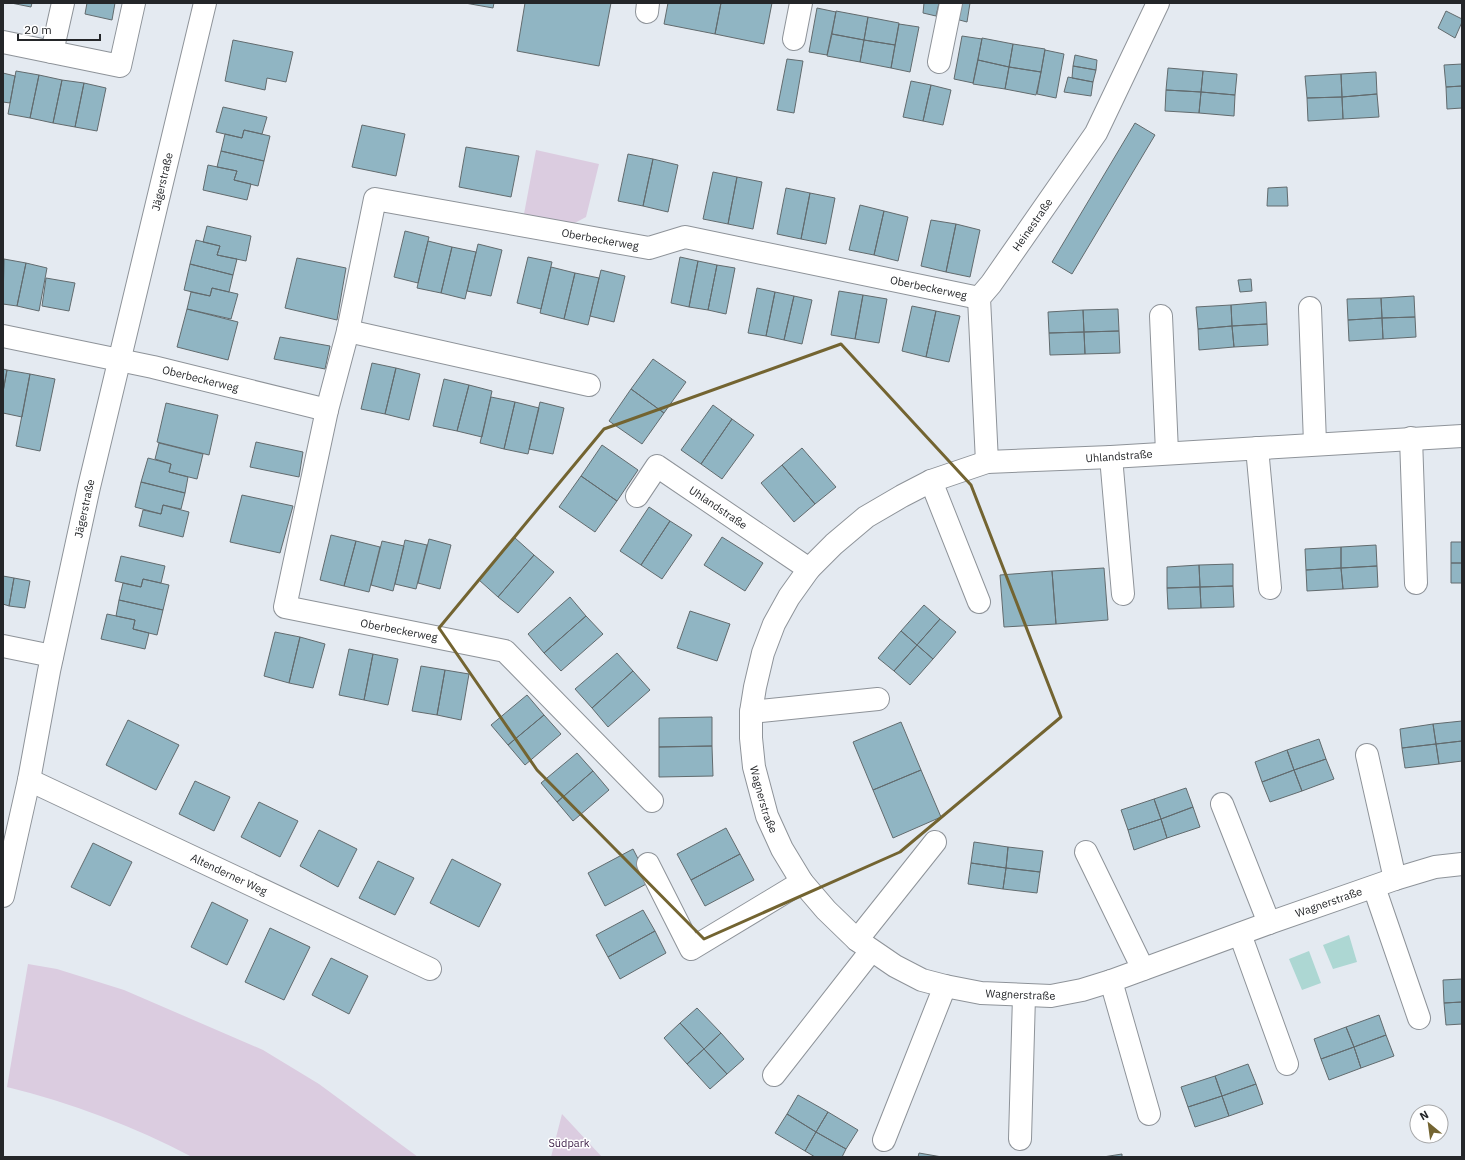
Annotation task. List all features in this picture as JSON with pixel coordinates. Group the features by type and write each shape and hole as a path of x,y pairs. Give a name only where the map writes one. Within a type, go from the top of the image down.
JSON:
{"street":[{"path":"52,52 63,3"},
{"path":"3,42 120,66 134,3"},
{"name":"Jägerstraße","path":"3,896 29,780 52,656 89,487 205,3"},
{"path":"794,39 801,3"},
{"path":"939,62 950,3"},
{"name":"Heinestraße","path":"979,298 991,284 1096,133 1158,3"},
{"name":"Oberbeckerweg","path":"652,800 505,651 285,607 327,410 348,331 375,199 649,248 685,237 979,298"},
{"path":"979,298 987,462"},
{"path":"1310,308 1315,444"},
{"path":"1161,316 1167,452"},
{"path":"348,331 589,385"},
{"path":"3,336 120,361"},
{"name":"Oberbeckerweg","path":"120,361 153,366 327,410"},
{"name":"Uhlandstraße","path":"755,686 763,653 774,624 789,597 809,569 834,544 866,517 931,481 987,462 1111,457 1167,452 1462,436"},
{"path":"1412,438 1416,583"},
{"path":"1257,448 1270,588"},
{"path":"1111,457 1123,594"},
{"name":"Uhlandstraße","path":"637,496 657,466 809,569"},
{"path":"931,481 979,602"},
{"path":"3,646 52,656"},
{"name":"Wagnerstraße","path":"755,686 751,712 751,738 754,767 767,816 782,849 802,882 826,910 864,945 895,966 922,980 945,986 980,993 1024,996 1050,996 1082,990 1111,981 1395,879 1435,867 1462,864"},
{"path":"751,712 878,699"},
{"path":"1367,755 1395,879"},
{"name":"Altenderner Weg","path":"29,780 430,969"},
{"path":"1222,804 1269,923"},
{"path":"774,1075 934,842"},
{"path":"1086,852 1143,969"},
{"path":"648,864 692,950 802,882"},
{"path":"1374,887 1419,1018"},
{"path":"1240,934 1287,1064"},
{"path":"1111,981 1149,1114"},
{"path":"884,1140 945,986"},
{"path":"1020,1139 1024,996"}],"highlighted area":[{"path":"841,344 971,485 1061,717 900,852 704,939 537,770 439,628 604,429"}],"green space":[{"path":"536,150 599,164 586,217 571,225 524,214"},
{"path":"28,964 57,969 124,990 263,1050 319,1084 418,1157 192,1157 148,1135 102,1116 55,1100 7,1087"},
{"name":"Südpark","path":"562,1114 602,1157 551,1157"}],"shaded area":[{"path":"1349,935 1357,962 1333,969 1323,945"},
{"path":"1309,951 1321,983 1302,990 1289,959"}],"building":[{"path":"11,3 32,3 31,7"},
{"path":"87,3 115,3 112,20 85,14"},
{"path":"465,3 494,3 493,8"},
{"path":"525,3 611,3 599,66 517,51"},
{"path":"668,3 721,3 715,34 664,24"},
{"path":"721,3 772,3 764,44 715,34"},
{"path":"924,3 939,3 936,16 923,13"},
{"path":"955,3 970,3 967,22 952,18"},
{"path":"817,8 836,12 827,55 809,52"},
{"path":"836,11 868,17 864,40 832,34"},
{"path":"1446,11 1462,19 1455,38 1438,28"},
{"path":"868,17 899,23 895,45 864,40"},
{"path":"899,24 919,27 910,72 891,68"},
{"path":"832,34 864,40 860,62 827,56"},
{"path":"962,36 982,39 973,83 954,79"},
{"path":"982,38 1013,44 1009,67 978,60"},
{"path":"233,40 293,52 286,82 267,78 265,90 225,81"},
{"path":"864,40 895,45 891,68 860,62"},
{"path":"1013,44 1045,49 1041,72 1009,67"},
{"path":"1045,50 1064,54 1056,98 1037,94"},
{"path":"1075,55 1097,60 1096,70 1073,66"},
{"path":"787,59 803,61 794,113 777,110"},
{"path":"978,60 1009,67 1005,89 973,84"},
{"path":"1462,64 1462,86 1446,87 1444,65"},
{"path":"1073,66 1096,70 1093,82 1072,78"},
{"path":"1009,67 1041,72 1036,95 1005,89"},
{"path":"1168,68 1203,71 1201,92 1166,90"},
{"path":"16,71 39,75 30,118 8,114"},
{"path":"1203,71 1237,74 1235,95 1201,92"},
{"path":"1376,72 1377,94 1342,97 1341,74"},
{"path":"3,73 15,76 10,103 3,102"},
{"path":"1341,74 1342,97 1307,98 1305,76"},
{"path":"39,75 62,80 53,123 30,118"},
{"path":"1068,77 1093,82 1091,96 1064,92"},
{"path":"62,80 84,83 75,127 53,123"},
{"path":"911,81 931,85 923,121 903,117"},
{"path":"84,83 106,88 97,131 75,127"},
{"path":"931,85 951,90 943,125 923,121"},
{"path":"1462,86 1462,108 1447,109 1446,87"},
{"path":"1166,90 1201,92 1199,113 1165,111"},
{"path":"1201,92 1235,95 1234,116 1199,113"},
{"path":"1377,94 1379,117 1343,119 1342,97"},
{"path":"1342,97 1343,119 1308,121 1307,98"},
{"path":"223,107 267,117 262,134 244,130 242,138 216,132"},
{"path":"1135,123 1155,135 1072,274 1052,262"},
{"path":"362,125 405,134 396,176 352,167"},
{"path":"244,130 270,136 264,161 221,151 225,134 242,138"},
{"path":"466,147 519,156 511,197 459,187"},
{"path":"221,151 264,161 258,186 234,180 237,171 217,167"},
{"path":"628,154 653,159 643,206 618,201"},
{"path":"653,159 678,165 668,212 643,206"},
{"path":"208,165 237,171 234,180 251,184 247,200 203,190"},
{"path":"713,172 737,177 728,224 703,219"},
{"path":"737,177 762,182 753,229 728,224"},
{"path":"1287,187 1288,206 1267,206 1268,188"},
{"path":"786,188 810,193 801,239 777,234"},
{"path":"810,193 835,198 826,244 801,239"},
{"path":"860,205 884,211 874,255 849,250"},
{"path":"884,211 908,217 898,261 874,255"},
{"path":"931,220 956,224 946,272 921,266"},
{"path":"956,224 980,230 970,277 946,272"},
{"path":"207,226 251,236 246,261 217,255 220,246 203,242"},
{"path":"405,231 429,237 418,283 394,277"},
{"path":"196,240 220,246 217,255 237,259 233,275 190,264"},
{"path":"428,241 452,247 441,293 417,288"},
{"path":"478,244 502,250 491,296 467,291"},
{"path":"452,247 476,252 465,299 441,293"},
{"path":"528,257 552,262 541,309 517,303"},
{"path":"680,257 698,261 689,307 671,303"},
{"path":"297,258 346,268 337,320 285,308"},
{"path":"4,259 26,263 17,306 3,304"},
{"path":"698,261 717,265 708,310 689,307"},
{"path":"26,263 47,268 39,311 17,306"},
{"path":"190,264 233,275 229,292 212,288 210,296 184,290"},
{"path":"717,265 735,268 726,314 708,310"},
{"path":"551,267 575,273 564,319 540,313"},
{"path":"601,270 625,276 614,322 590,316"},
{"path":"575,273 599,278 588,325 564,319"},
{"path":"46,278 75,283 69,311 42,306"},
{"path":"1251,279 1252,291 1240,292 1238,280"},
{"path":"212,288 238,294 231,319 187,309 191,292 210,296"},
{"path":"757,288 775,292 766,336 748,333"},
{"path":"839,291 863,295 855,339 831,335"},
{"path":"775,292 794,296 784,340 766,336"},
{"path":"863,295 887,299 879,343 855,339"},
{"path":"794,296 812,300 802,344 784,340"},
{"path":"1414,296 1415,317 1382,318 1381,298"},
{"path":"1381,298 1382,318 1348,320 1347,299"},
{"path":"1266,302 1267,324 1232,326 1231,305"},
{"path":"1231,305 1232,326 1198,329 1196,307"},
{"path":"912,306 936,311 926,357 902,351"},
{"path":"187,309 238,322 228,360 177,347"},
{"path":"1118,309 1119,331 1084,332 1083,310"},
{"path":"1083,310 1084,332 1049,333 1048,312"},
{"path":"936,311 960,316 949,362 926,357"},
{"path":"1415,317 1416,337 1383,339 1382,318"},
{"path":"1382,318 1383,339 1349,341 1348,320"},
{"path":"1267,324 1268,345 1234,347 1232,326"},
{"path":"1232,326 1234,347 1199,350 1198,329"},
{"path":"1119,331 1120,353 1085,354 1084,332"},
{"path":"1084,332 1085,354 1050,355 1049,333"},
{"path":"280,337 330,346 325,369 274,359"},
{"path":"653,359 686,382 664,413 631,389"},
{"path":"372,363 396,368 385,414 361,409"},
{"path":"396,368 420,374 409,420 385,414"},
{"path":"3,369 7,370 3,392"},
{"path":"7,370 30,374 22,417 3,413 3,392"},
{"path":"30,374 55,379 40,451 16,446"},
{"path":"444,379 469,385 457,431 433,426"},
{"path":"469,385 492,391 482,437 457,431"},
{"path":"631,389 664,413 642,444 609,421"},
{"path":"491,397 515,402 504,449 480,443"},
{"path":"515,402 539,408 528,454 504,449"},
{"path":"540,402 564,408 553,454 529,449"},
{"path":"166,403 218,415 209,455 157,442"},
{"path":"713,405 732,419 701,464 681,450"},
{"path":"732,419 754,435 722,479 701,464"},
{"path":"256,442 303,452 299,477 250,467"},
{"path":"159,443 203,454 197,479 169,472 171,464 155,459"},
{"path":"602,445 638,470 617,501 581,476"},
{"path":"802,448 836,487 815,504 782,465"},
{"path":"148,458 171,464 169,472 188,477 185,493 141,482"},
{"path":"782,465 815,504 794,522 761,483"},
{"path":"581,476 617,501 595,532 559,507"},
{"path":"141,482 185,493 181,509 163,505 161,514 135,507"},
{"path":"242,495 293,506 280,553 230,542"},
{"path":"163,505 189,512 183,537 139,526 143,510 161,514"},
{"path":"649,507 670,521 641,565 620,551"},
{"path":"670,521 692,535 662,579 641,565"},
{"path":"331,535 356,541 344,586 320,580"},
{"path":"722,537 763,563 745,591 704,565"},
{"path":"515,538 534,555 498,597 479,580"},
{"path":"429,539 451,545 440,589 418,583"},
{"path":"405,540 427,545 416,589 395,584"},
{"path":"356,541 380,547 369,592 344,586"},
{"path":"382,541 404,546 393,591 371,585"},
{"path":"1451,542 1462,542 1462,563 1451,563"},
{"path":"1376,545 1377,566 1341,568 1341,547"},
{"path":"1341,547 1341,568 1306,570 1305,549"},
{"path":"534,555 554,572 518,613 498,597"},
{"path":"121,556 165,566 161,583 143,579 141,587 115,581"},
{"path":"1451,563 1462,563 1462,583 1451,583"},
{"path":"1233,564 1233,586 1200,587 1199,565"},
{"path":"1199,565 1200,587 1167,588 1167,567"},
{"path":"1377,566 1378,587 1343,589 1341,568"},
{"path":"1104,568 1108,620 1056,624 1052,571"},
{"path":"1341,568 1343,589 1307,591 1306,570"},
{"path":"1052,571 1056,624 1004,627 1000,575"},
{"path":"3,576 14,578 9,606 3,604"},
{"path":"14,578 30,581 25,608 9,606"},
{"path":"143,579 169,585 163,610 119,600 123,583 141,587"},
{"path":"1233,586 1234,607 1201,608 1200,587"},
{"path":"1200,587 1201,608 1168,609 1167,588"},
{"path":"570,597 586,616 544,653 528,634"},
{"path":"119,600 163,610 157,635 133,629 135,620 116,616"},
{"path":"924,605 940,619 917,645 901,631"},
{"path":"690,611 730,624 717,661 677,648"},
{"path":"107,614 135,620 133,629 149,633 145,649 101,639"},
{"path":"586,616 603,634 561,671 544,653"},
{"path":"940,619 956,632 933,659 917,645"},
{"path":"901,631 917,645 894,671 878,658"},
{"path":"275,632 300,637 289,683 264,676"},
{"path":"300,637 325,644 313,688 289,683"},
{"path":"917,645 933,659 910,685 894,671"},
{"path":"349,649 373,654 364,700 339,695"},
{"path":"617,653 633,671 592,708 575,689"},
{"path":"373,654 398,659 388,705 364,700"},
{"path":"421,666 445,670 437,715 412,711"},
{"path":"445,670 469,674 461,720 437,715"},
{"path":"633,671 650,690 608,727 592,708"},
{"path":"527,695 544,715 508,745 491,725"},
{"path":"544,715 561,734 525,765 508,745"},
{"path":"712,717 712,746 659,747 659,718"},
{"path":"128,720 179,745 156,790 106,765"},
{"path":"1462,721 1462,741 1436,744 1433,724"},
{"path":"901,722 921,770 873,790 853,742"},
{"path":"1433,724 1436,744 1402,748 1400,729"},
{"path":"1319,739 1326,759 1294,770 1287,750"},
{"path":"1462,741 1462,761 1439,764 1436,744"},
{"path":"1436,744 1439,764 1405,768 1402,748"},
{"path":"712,746 713,776 659,777 659,747"},
{"path":"1287,750 1294,770 1262,782 1255,762"},
{"path":"577,753 593,771 557,802 541,783"},
{"path":"1326,759 1334,779 1302,791 1294,770"},
{"path":"921,770 941,817 893,838 873,790"},
{"path":"1294,770 1302,791 1270,802 1262,782"},
{"path":"593,771 609,790 573,821 557,802"},
{"path":"195,781 230,797 214,831 179,814"},
{"path":"1186,788 1193,807 1161,819 1154,799"},
{"path":"1154,799 1161,819 1128,830 1121,810"},
{"path":"259,802 298,821 280,857 241,837"},
{"path":"1193,807 1200,827 1167,838 1161,819"},
{"path":"1161,819 1167,838 1134,850 1128,830"},
{"path":"726,828 740,854 691,880 677,854"},
{"path":"319,830 357,849 338,887 300,866"},
{"path":"974,842 1008,847 1006,868 971,863"},
{"path":"93,843 132,862 110,906 71,887"},
{"path":"1008,847 1043,851 1040,872 1006,868"},
{"path":"633,849 650,882 605,906 588,873"},
{"path":"740,854 754,880 705,906 691,880"},
{"path":"452,859 501,884 479,927 430,903"},
{"path":"378,861 414,878 395,915 359,898"},
{"path":"971,863 1006,868 1003,889 968,884"},
{"path":"1006,868 1040,872 1037,893 1003,889"},
{"path":"212,902 248,920 227,965 191,947"},
{"path":"643,910 655,931 608,957 596,935"},
{"path":"270,928 310,947 284,1000 245,982"},
{"path":"655,931 666,953 620,979 608,957"},
{"path":"331,958 368,976 349,1014 312,995"},
{"path":"1462,979 1462,1002 1444,1003 1443,980"},
{"path":"1462,1002 1462,1024 1446,1025 1444,1003"},
{"path":"697,1008 721,1033 704,1049 680,1023"},
{"path":"1379,1015 1386,1035 1354,1047 1346,1027"},
{"path":"680,1023 704,1049 687,1064 664,1038"},
{"path":"1346,1027 1354,1047 1321,1059 1314,1039"},
{"path":"721,1033 744,1059 727,1074 704,1049"},
{"path":"1386,1035 1394,1056 1361,1068 1354,1047"},
{"path":"1354,1047 1361,1068 1329,1080 1321,1059"},
{"path":"704,1049 727,1074 710,1089 687,1064"},
{"path":"1248,1064 1256,1084 1222,1096 1215,1076"},
{"path":"1215,1076 1222,1096 1188,1107 1181,1087"},
{"path":"1256,1084 1263,1104 1229,1116 1222,1096"},
{"path":"798,1095 828,1112 816,1132 787,1114"},
{"path":"1222,1096 1229,1116 1195,1127 1188,1107"},
{"path":"828,1112 858,1130 846,1149 816,1132"},
{"path":"787,1114 816,1132 805,1151 775,1133"},
{"path":"816,1132 846,1149 842,1157 815,1157 805,1151"},
{"path":"919,1153 942,1157 918,1157"},
{"path":"1122,1154 1122,1157 1103,1157"}]}
